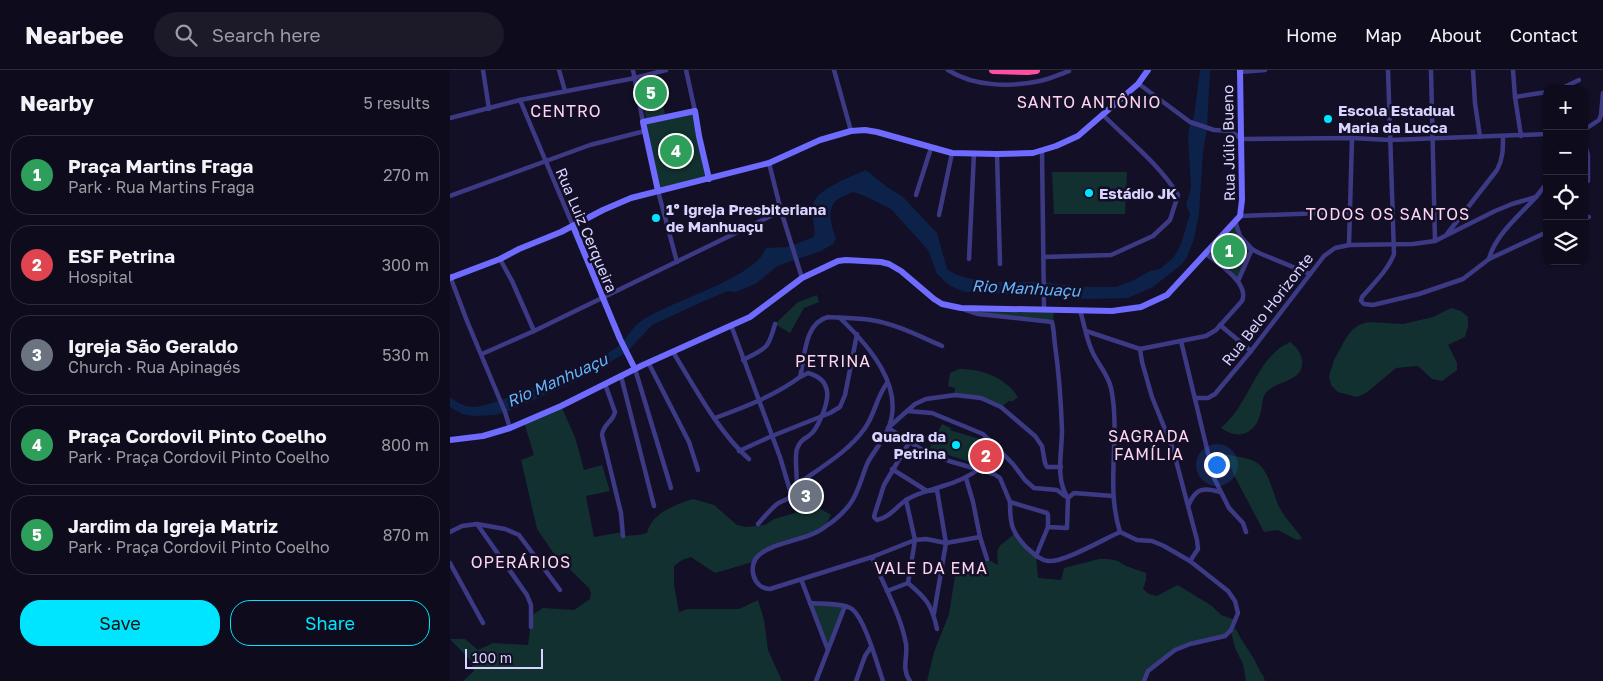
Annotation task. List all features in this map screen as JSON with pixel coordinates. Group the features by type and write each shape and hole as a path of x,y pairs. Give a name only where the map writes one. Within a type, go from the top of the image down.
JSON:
{"highway":[{"path":"993,70 1036,70"}],"street":[{"path":"483,70 489,109"},
{"path":"559,70 565,92"},
{"path":"633,70 658,191 677,262"},
{"path":"450,118 520,100 635,78 666,70"},
{"path":"686,70 709,179"},
{"path":"834,70 851,131"},
{"path":"948,70 967,80 1004,84 1042,80 1069,70"},
{"path":"510,428 450,277 500,259 630,198 769,163 820,140 851,131 865,130 877,132 931,148 952,152 1033,153 1069,142 1078,136 1138,84 1148,70"},
{"path":"1240,71 1265,70"},
{"path":"1388,70 1394,254 1391,262 1362,297 1361,301 1364,304 1372,305 1447,285 1463,279 1489,259 1543,234"},
{"path":"1431,70 1435,241 1494,211 1536,197"},
{"path":"1473,70 1480,137"},
{"path":"1513,70 1521,136"},
{"name":"Rua Júlio Bueno","path":"1238,219 1241,139 1240,71"},
{"path":"1568,85 1579,80"},
{"path":"1138,84 1190,122 1214,130 1231,131 1241,139 1352,138 1390,140 1543,134"},
{"path":"1515,98 1543,93"},
{"path":"1588,127 1599,120 1603,93"},
{"name":"Rua Luiz Cerqueira","path":"520,100 620,339 635,368"},
{"path":"643,122 695,111"},
{"path":"1044,257 1111,255 1153,236 1170,220 1178,195 1149,160 1103,115"},
{"path":"450,196 590,145 645,131"},
{"path":"1444,236 1497,170 1501,163 1503,151 1502,136"},
{"path":"1349,245 1352,138"},
{"path":"916,195 931,148"},
{"path":"1042,150 1044,310"},
{"path":"939,215 952,152"},
{"path":"969,259 974,153"},
{"path":"998,154 1000,264"},
{"path":"769,163 802,278"},
{"path":"1489,259 1499,238 1543,188"},
{"path":"482,354 534,331 781,210"},
{"path":"961,308 1112,311 1140,307 1158,300 1174,288 1238,219 1350,212"},
{"path":"1238,219 1240,236 1252,249"},
{"path":"1224,234 1252,249 1310,274"},
{"name":"Rua Belo Horizonte","path":"1195,398 1208,398 1215,394 1251,351 1324,256 1335,248 1349,245 1435,241"},
{"path":"1238,281 1252,249"},
{"path":"1086,331 1140,349 1211,334 1242,301 1244,296 1238,281 1205,253"},
{"path":"500,259 534,331"},
{"path":"450,440 483,436 510,428 561,406 635,368 755,314 802,278 825,266 846,260 881,262 901,270 942,304 978,314 1052,322 1058,364 1060,399 1060,482 1068,498 1067,528 1048,527"},
{"path":"1080,310 1090,348 1098,364 1108,377 1111,388 1114,434 1113,496 1120,532 1137,540 1152,541 1190,561 1228,591 1235,601 1238,613 1231,630 1225,636 1190,644 1175,650 1148,671 1144,681"},
{"path":"800,377 809,334 814,326 823,318 882,322 942,346"},
{"path":"840,318 857,334 877,360 891,390 893,399 888,428"},
{"path":"743,360 765,349 770,343 775,324"},
{"path":"731,325 772,436 792,497"},
{"path":"1220,325 1251,351"},
{"path":"739,451 840,407 845,396 857,334"},
{"path":"1181,341 1214,478 1233,513 1243,523 1246,532"},
{"path":"1140,349 1152,397 1173,449 1188,504 1198,549 1190,561"},
{"path":"673,352 715,418 739,451 749,459"},
{"path":"648,362 688,442 698,470"},
{"path":"635,368 671,488"},
{"path":"715,418 758,402 808,373 818,377 824,384 828,395 827,404 811,434 802,438 797,450 795,457 796,486 792,497"},
{"path":"621,376 654,506"},
{"path":"758,524 778,503 797,494 802,481 843,450 864,429 872,416 879,394 887,382"},
{"path":"605,384 615,412 612,420 605,424 602,435 621,513 623,536"},
{"path":"980,537 946,543 926,539 915,540 872,557 770,589 763,588 755,578 752,566 760,554 788,542 815,534 839,516 852,501 868,462 888,428 915,404 938,397 967,395 981,398 1001,407 1035,436 1042,446 1045,463 1048,467 1061,467"},
{"path":"907,411 932,413 983,434 1034,488 1057,490 1068,498"},
{"path":"888,428 935,456 994,474 1000,478 1010,502 1010,524 1023,544 1036,556 1049,561 1060,560 1120,532"},
{"path":"910,441 884,485 874,517 877,520 882,519 906,500 966,478 980,470"},
{"path":"892,469 927,491 937,490 946,543 934,613 936,629"},
{"path":"966,478 972,495 980,537 987,559"},
{"path":"1188,504 1192,497 1202,489 1220,492"},
{"path":"1068,498 1074,493 1113,496"},
{"path":"906,500 915,540 908,583"},
{"path":"1010,502 1047,513 1048,515 1048,527 1036,556"},
{"path":"477,524 527,595 531,605 531,627"},
{"path":"450,532 462,526 477,524 505,529 519,535 560,590"},
{"path":"872,557 900,623 906,645 906,676 910,681"},
{"path":"450,563 483,623"},
{"path":"801,579 828,651"},
{"path":"908,583 928,602 934,613"},
{"path":"887,592 908,583"},
{"path":"810,603 845,606 853,609 871,646 883,681"},
{"path":"816,681 845,606"},
{"path":"856,681 865,656 871,646"}],"green space":[{"path":"652,79 654,86 659,85 665,114 646,119 639,83"},
{"path":"688,114 695,115 709,179 658,191 644,124"},
{"name":"Estádio JK","path":"1052,172 1127,172 1125,214 1054,214"},
{"path":"1235,221 1240,236 1252,249 1238,281 1205,253"},
{"path":"817,295 819,302 804,308 790,333 775,324 798,302"},
{"path":"973,308 1054,310 1053,324 978,314"},
{"path":"1451,308 1461,311 1468,317 1468,327 1465,337 1448,345 1457,363 1457,370 1442,381 1432,379 1418,366 1396,368 1366,393 1357,397 1338,392 1331,385 1329,376 1334,360 1346,338 1359,325 1368,322 1403,324 1433,317"},
{"path":"1290,342 1300,353 1301,357 1302,366 1297,375 1271,388 1267,392 1263,398 1261,413 1257,422 1249,431 1244,434 1233,434 1221,428 1237,410 1259,372 1273,354"},
{"path":"959,369 968,369 1000,379 1018,397 1001,407 981,398 955,395 955,388 948,386 950,373"},
{"path":"561,406 575,437 584,470 602,465 610,491 586,496 594,537 622,532 623,536 647,533 659,515 671,507 693,499 714,505 737,525 746,527 765,525 774,519 809,509 821,509 831,515 825,527 765,551 753,562 715,573 691,557 682,560 674,566 674,585 679,612 688,609 739,609 758,600 764,620 768,650 782,681 463,681 474,671 471,661 450,639 465,639 478,650 493,643 528,645 532,615 543,608 574,610 590,599 591,593 589,588 555,555 537,529 521,460 534,455 524,422"},
{"name":"Quadra da Petrina","path":"942,424 951,428 950,430 983,440 974,463 929,449"},
{"path":"1225,454 1249,459 1262,467 1270,481 1281,510 1302,539 1297,540 1278,530 1264,532"},
{"path":"1015,533 1036,556 1038,578 1061,580 1064,568 1099,559 1108,559 1118,561 1146,573 1143,589 1149,594 1157,596 1177,585 1181,587 1212,606 1221,615 1236,620 1231,630 1236,629 1265,681 1246,681 1243,664 1235,648 1231,631 1225,636 1178,650 1158,662 1144,681 927,681 934,652 949,614 955,576 961,569 970,566 979,568 987,559 998,565 997,557 1000,545"},
{"path":"810,603 845,606 828,651"}],"water":[{"name":"Rio Manhuaçu","path":"1200,70 1210,70 1199,214 1194,239 1182,264 1153,287 1128,298 1087,299 965,292 950,286 937,274 928,250 891,209 854,192 834,202 831,222 836,238 833,244 821,251 777,266 757,283 736,292 728,291 652,325 627,352 583,378 511,410 495,415 474,416 462,414 450,407 450,397 458,403 467,406 485,405 570,372 617,347 646,318 720,284 747,269 759,259 766,248 787,247 814,237 815,230 812,210 813,203 818,196 842,180 866,170 903,197 937,233 947,269 955,274 992,282 1048,282 1090,287 1115,287 1132,281 1150,271 1160,269 1174,257 1181,244 1190,214 1186,205 1191,188 1188,138 1189,128 1194,117"}],"place":[{"name":"Jardim da Igreja Matriz","path":"651,93"},
{"name":"Escola Estadual Maria da Lucca","path":"1328,119"},
{"name":"Praça Cordovil Pinto Coelho","path":"676,151"},
{"name":"Estádio JK","path":"1089,193"},
{"name":"1º Igreja Presbiteriana de Manhuaçu","path":"656,218"},
{"name":"Praça Martins Fraga","path":"1229,251"},
{"name":"Quadra da Petrina","path":"956,445"},
{"name":"ESF Petrina","path":"986,456"},
{"name":"Igreja São Geraldo","path":"806,496"}],"district":[{"name":"SANTO ANTÔNIO","path":"1089,102"},
{"name":"CENTRO","path":"566,111"},
{"name":"TODOS OS SANTOS","path":"1388,214"},
{"name":"PETRINA","path":"833,361"},
{"name":"SAGRADA FAMÍLIA","path":"1149,445"},
{"name":"OPERÁRIOS","path":"521,562"},
{"name":"VALE DA EMA","path":"931,568"}]}
